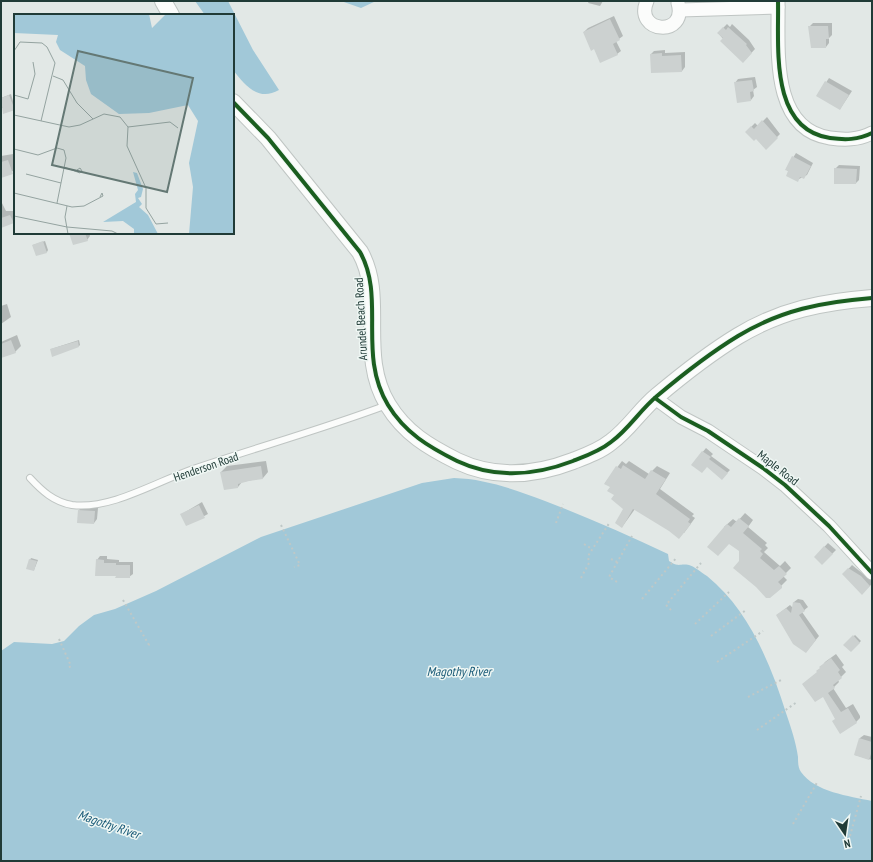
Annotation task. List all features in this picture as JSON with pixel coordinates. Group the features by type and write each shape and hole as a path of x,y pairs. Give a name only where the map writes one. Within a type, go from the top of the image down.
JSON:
{"street":[{"path":"163,1 170,14"},
{"path":"647,1 644,12 647,19 656,27 662,28 674,24 678,17 679,5 778,4 780,80 789,109 809,131 823,137 855,139 872,133"},
{"name":"Arundel Beach Road","path":"234,103 268,138 360,252 366,264 371,292 373,364 379,386 388,405 402,424 420,441 462,463 483,470 502,474 536,473 559,466 597,451 626,430 655,398 696,365 737,336 783,313 813,305 872,298"},
{"name":"Maple Road","path":"655,398 681,417 708,431 780,481 829,526 872,573"}],"lane":[{"name":"Henderson Road","path":"30,478 55,501 73,505 93,504 144,490 193,469 388,405"}],"path":[{"path":"556,523 563,504"},
{"path":"581,578 588,563 588,556 610,522"},
{"path":"281,525 300,565 294,568"},
{"path":"617,582 609,577 632,536"},
{"path":"584,544 592,550"},
{"path":"642,600 677,557"},
{"path":"611,558 617,562"},
{"path":"671,610 666,605 701,562"},
{"path":"695,624 729,592"},
{"path":"123,600 148,645 147,646"},
{"path":"711,636 746,610"},
{"path":"717,662 763,631"},
{"path":"59,639 71,666 68,668"},
{"path":"748,697 783,679"},
{"path":"758,730 798,702"},
{"path":"793,824 818,781"},
{"path":"850,836 861,796"}],"water":[{"path":"195,1 228,1 253,50 279,90 265,94 258,93 247,86 234,71 234,14 204,14"},
{"path":"341,1 376,1 361,8"},
{"name":"Magothy River","path":"454,478 478,480 512,489 592,520 668,554 669,561 673,563 696,568 722,589 735,604 746,621 765,657 780,694 795,740 801,772 807,779 824,789 843,795 872,801 872,861 1,861 1,651 14,642 52,644 64,641 79,626 94,615 115,609 156,591 261,537 422,483"}],"building":[{"path":"610,19 620,40 613,44 618,55 600,63 594,49 591,51 583,32"},
{"path":"808,26 828,26 829,39 826,39 826,48 811,48"},
{"path":"723,27 726,30 728,27 747,44 746,45 752,53 743,63 720,41 723,38 717,33"},
{"path":"662,53 662,56 681,55 682,72 651,73 650,54"},
{"path":"752,80 754,91 750,92 751,101 737,103 734,82"},
{"path":"825,81 849,95 840,110 816,96"},
{"path":"9,95 14,110 3,114 1,98"},
{"path":"762,120 778,138 766,150 756,139 754,141 745,132 751,126 754,129"},
{"path":"792,156 811,166 804,179 800,177 798,182 786,176 788,171 785,170"},
{"path":"8,160 13,174 1,178 1,162"},
{"path":"834,168 857,169 856,184 834,184"},
{"path":"10,215 14,223 1,228 1,218"},
{"path":"69,234 85,234 88,241 73,245"},
{"path":"43,241 47,253 36,256 32,245"},
{"path":"11,340 16,353 1,358 1,344"},
{"path":"78,341 79,347 52,357 50,349"},
{"path":"702,451 711,457 709,459 728,473 722,480 707,467 702,473 691,465"},
{"path":"623,465 645,479 651,470 666,479 656,494 690,519 688,522 691,524 679,539 669,531 633,509 622,528 615,523 623,509 611,499 614,495 607,491 610,487 604,484 616,466 621,469"},
{"path":"261,466 263,479 238,484 238,488 224,490 220,472"},
{"path":"199,505 205,518 186,526 180,514"},
{"path":"78,510 95,511 94,524 77,523"},
{"path":"739,518 749,526 743,533 762,549 760,551 763,554 760,558 774,570 779,566 787,574 778,582 782,588 770,598 766,598 756,587 733,568 739,561 739,551 729,544 718,556 707,547 727,524 731,527"},
{"path":"824,546 833,554 822,565 814,557"},
{"path":"29,559 37,561 34,571 26,569"},
{"path":"96,559 104,560 104,563 130,565 130,578 95,576"},
{"path":"848,568 861,576 870,586 862,595 842,574"},
{"path":"793,602 800,603 805,611 799,615 816,640 806,653 793,644 776,615 786,608 791,613"},
{"path":"853,635 860,643 851,652 843,645"},
{"path":"831,658 840,670 838,672 842,678 833,685 835,688 828,693 841,712 848,708 857,723 840,734 832,721 835,719 823,697 815,702 802,684 817,672 816,671 820,668 819,667"},
{"path":"859,738 872,742 872,751 869,760 854,755"}],"cycle path":[{"path":"778,1 779,62 782,83 787,103 796,119 810,131 830,138 851,139 872,133"},
{"path":"234,103 268,138 360,252 367,270 371,288 372,346 374,366 379,386 388,405 402,424 427,445 471,467 500,473 529,472 558,466 588,455 607,445 617,437 651,401 686,372 738,336 754,327 802,309 836,302 872,298"},
{"path":"655,398 681,417 708,431 763,468 785,485 829,526 872,573"}]}
